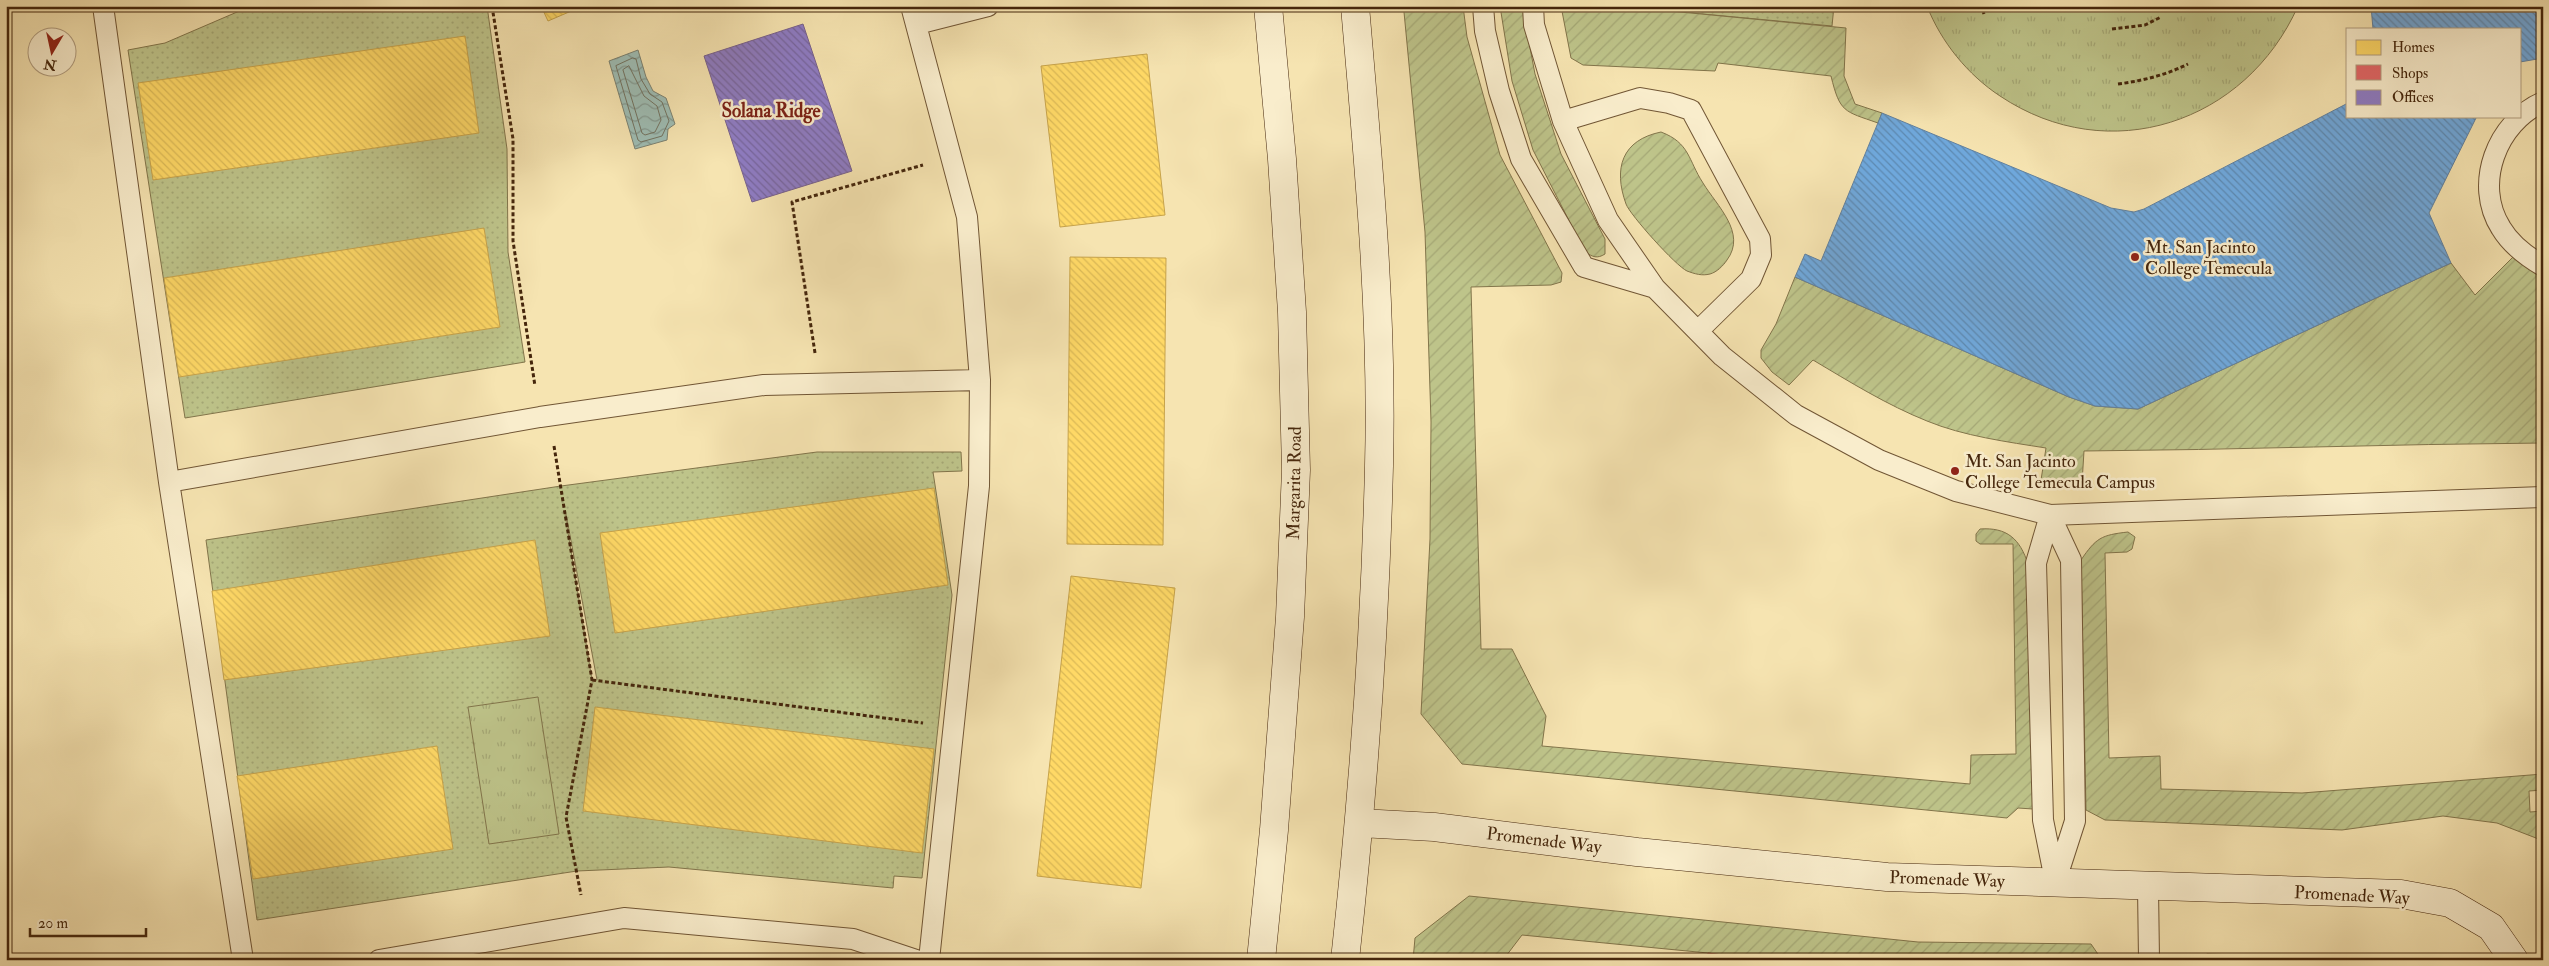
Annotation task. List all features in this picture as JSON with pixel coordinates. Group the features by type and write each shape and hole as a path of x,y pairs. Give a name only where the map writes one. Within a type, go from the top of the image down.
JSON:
{"main road":[{"name":"Margarita Road","path":"1261,960 1274,830 1290,617 1296,470 1291,302 1282,159 1268,6"},
{"path":"1345,960 1360,823 1379,465 1377,324 1370,176 1355,6"},
{"name":"Promenade Way","path":"1360,823 1434,827 1637,852 1887,877 2401,894 2450,903 2490,928 2514,960"}],"lane":[{"path":"103,6 169,482 243,960"},
{"path":"929,960 979,486 980,380 967,217 914,15 988,6"},
{"path":"1483,6 1485,31 1499,91 1521,159 1584,266 1655,288"},
{"path":"1533,6 1534,25 1563,121 1608,220 1655,288 1722,356 1796,415 1879,460 1956,491 2050,516 2543,497"},
{"path":"1563,121 1640,98 1691,110 1760,239 1761,255 1751,279 1698,332"},
{"path":"2522,115 2543,102"},
{"path":"2519,118 2509,128 2496,149 2489,178 2491,203 2500,228 2519,251 2543,266"},
{"path":"169,482 544,416 764,385 980,380"},
{"path":"2050,516 2071,560 2072,570 2075,821 2056,883"},
{"path":"2050,516 2036,563 2043,820 2056,883"},
{"path":"2148,887 2149,960"},
{"path":"379,960 624,918 853,939 916,960"}],"path":[{"path":"492,6 513,139 514,241 592,680 566,817 587,924"},
{"path":"1981,6 1984,14"},
{"path":"2112,30 2145,25 2160,17"},
{"path":"2118,84 2158,76 2188,64"},
{"path":"819,383 792,202 951,157"},
{"path":"592,680 953,726"}],"green space":[{"path":"251,6 487,6 507,149 508,252 525,362 185,418 128,50 165,43"},
{"path":"1407,6 1463,6 1467,37 1500,155 1562,273 1561,282 1551,285 1471,287 1481,649 1512,649 1546,716 1542,746 1970,784 1971,755 2016,754 2013,544 1980,544 1976,541 1976,534 1980,529 1998,530 2011,536 2016,541 2025,555 2028,564 2033,809 2018,808 2007,818 1462,764 1421,714 1430,539 1431,422 1425,232 1404,12"},
{"path":"1500,6 1522,6 1535,74 1561,154 1605,239 1605,254 1602,256 1595,257 1585,252 1533,150 1512,81"},
{"path":"1561,6 1670,6 1670,11 1846,28 1844,76 1855,104 1882,113 1878,123 1845,109 1837,97 1831,76 1718,63 1715,71 1583,65 1571,58"},
{"path":"1670,6 1834,6 1832,26 1670,11"},
{"path":"1927,6 2298,6 2275,46 2245,80 2210,105 2170,122 2128,130 2085,129 2042,118 2000,96 1988,88 1957,57 1940,32"},
{"path":"1661,132 1671,136 1683,147 1698,175 1728,220 1732,230 1734,240 1727,260 1722,267 1710,274 1696,274 1681,267 1644,229 1626,204 1620,179 1624,158 1629,149 1637,142"},
{"path":"2519,251 2543,266 2543,443 2084,451 2082,483 2041,480 2046,448 1970,435 1927,421 1883,400 1813,360 1789,385 1772,372 1761,358 1761,350 1776,324 1795,277 2069,397 2095,406 2138,409 2451,263 2475,295"},
{"path":"817,452 961,452 962,471 933,472 952,595 922,878 894,876 893,888 669,867 577,871 257,920 206,540 561,486","holes":["566,514 597,680 592,680"]},
{"path":"2128,532 2135,537 2132,549 2127,552 2105,553 2109,758 2160,756 2161,789 2302,793 2543,774 2543,790 2529,791 2530,812 2543,811 2543,844 2536,838 2497,823 2443,816 2342,830 2105,820 2086,810 2081,560 2095,542 2105,536"},
{"path":"538,697 559,834 489,844 468,707"},
{"path":"1469,896 1918,942 2091,944 2102,960 1759,960 1708,953 1522,935 1503,960 1413,960 1415,938"},
{"path":"2207,954 2395,960 2199,960"}],"water":[{"path":"638,50 646,77 653,91 666,98 675,124 668,129 667,140 635,149 609,61"}],"building: Homes":[{"path":"541,6 583,6 548,21"},
{"path":"465,36 479,133 153,180 138,83"},
{"path":"1147,54 1165,215 1060,227 1041,66"},
{"path":"484,228 500,327 179,377 164,278"},
{"path":"1070,257 1166,258 1163,545 1067,544"},
{"path":"934,488 948,585 615,633 600,533"},
{"path":"535,540 550,636 224,680 212,591"},
{"path":"1071,576 1175,588 1141,888 1037,876"},
{"path":"595,707 934,749 922,853 583,811"},
{"path":"437,746 453,849 253,879 237,776"}],"building: Shops":[{"path":"1708,953 1759,960 1707,960"}],"building: Offices":[{"name":"Solana Ridge","path":"803,24 852,171 752,202 704,56"}],"building: Schools":[{"path":"2371,6 2543,6 2543,58 2522,62 2522,28 2373,28"},
{"name":"Mt. San Jacinto College Temecula","path":"2346,104 2346,118 2476,118 2429,213 2451,263 2138,409 2095,406 2069,397 1795,277 1805,254 1821,261 1882,113 2111,208 2134,212 2144,209"}],"place":[{"name":"Mt. San Jacinto College Temecula","path":"2135,257"},
{"name":"Mt. San Jacinto College Temecula Campus","path":"1955,471"}],"district":[{"name":"Solana Ridge","path":"771,110"}]}
